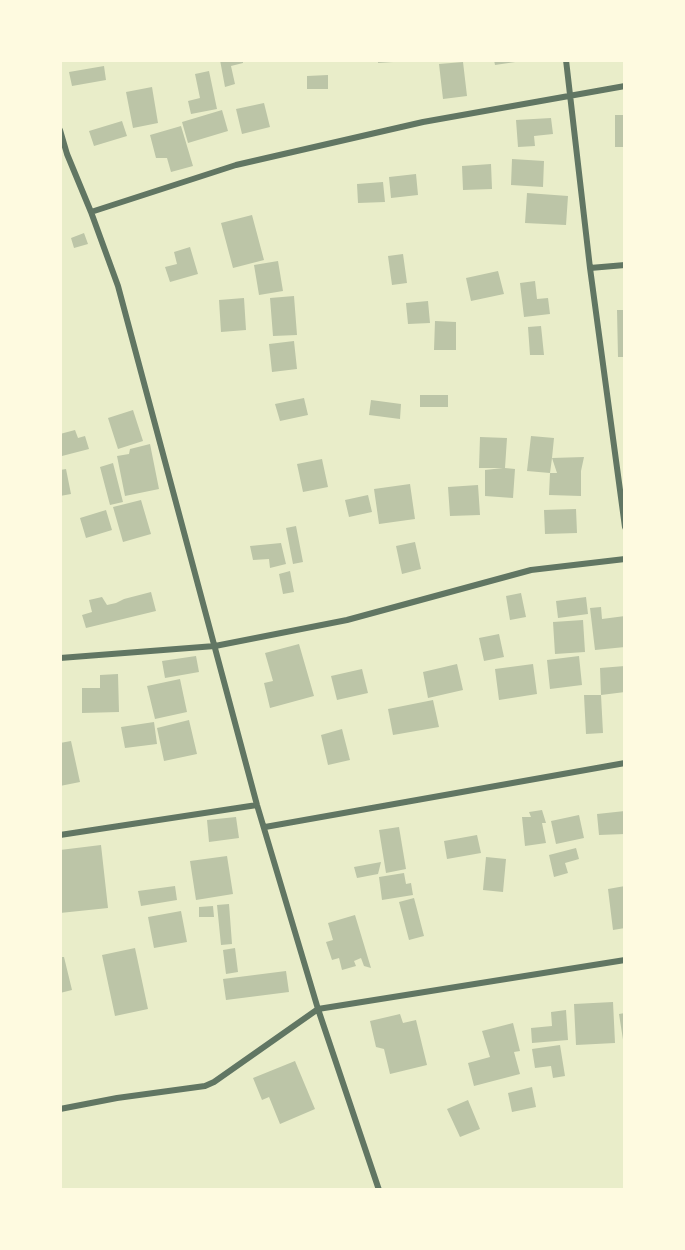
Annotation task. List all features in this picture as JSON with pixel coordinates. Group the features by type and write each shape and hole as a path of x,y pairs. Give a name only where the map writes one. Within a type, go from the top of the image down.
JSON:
{"street":[{"path":"566,60 590,268 625,527"},
{"path":"91,212 236,165 423,122 625,86"},
{"path":"60,130 67,154 118,286 257,805 318,1010 379,1190"},
{"path":"590,268 625,265"},
{"path":"60,658 215,646 347,620 531,570 625,559"},
{"path":"265,827 625,763"},
{"path":"60,835 257,805"},
{"path":"60,1109 117,1098 205,1086 318,1010 625,960"}],"building":[{"path":"220,60 243,60 243,63 231,66 235,84 225,87"},
{"path":"378,60 393,60 393,62 378,63"},
{"path":"494,60 522,60 522,61 495,65"},
{"path":"463,62 467,96 443,99 439,64"},
{"path":"104,66 106,80 72,86 69,72"},
{"path":"209,71 217,109 191,114 188,101 200,98 195,74"},
{"path":"328,75 328,89 307,89 307,76"},
{"path":"152,87 158,123 133,128 126,92"},
{"path":"264,103 270,127 242,134 236,109"},
{"path":"222,110 228,131 188,143 182,122"},
{"path":"615,115 625,115 625,147 615,147"},
{"path":"551,118 553,134 534,136 535,146 518,147 516,120"},
{"path":"122,121 127,136 94,146 89,131"},
{"path":"181,126 193,166 171,172 167,158 156,158 150,135"},
{"path":"512,159 544,161 543,187 511,185"},
{"path":"491,164 492,189 463,190 462,166"},
{"path":"416,174 418,195 391,198 389,177"},
{"path":"383,182 385,202 358,203 357,184"},
{"path":"527,193 568,196 566,225 525,223"},
{"path":"252,215 264,260 233,268 221,223"},
{"path":"84,233 88,244 74,248 71,238"},
{"path":"190,247 198,274 170,282 165,267 177,264 174,252"},
{"path":"403,254 407,283 392,285 388,256"},
{"path":"278,261 283,291 259,295 254,265"},
{"path":"498,271 504,294 471,301 466,278"},
{"path":"535,281 537,299 548,298 550,314 524,317 520,283"},
{"path":"294,296 297,335 273,336 270,298"},
{"path":"244,298 246,330 221,332 219,300"},
{"path":"428,301 430,323 408,324 406,303"},
{"path":"617,310 625,310 625,357 618,357"},
{"path":"435,321 456,322 456,350 434,350"},
{"path":"541,326 544,355 530,355 528,327"},
{"path":"294,341 297,369 272,372 269,344"},
{"path":"420,395 448,395 448,407 420,407"},
{"path":"304,398 308,415 280,421 275,404"},
{"path":"371,400 401,404 400,419 369,415"},
{"path":"133,410 143,441 118,449 108,418"},
{"path":"75,430 78,438 85,436 89,449 62,456 60,434"},
{"path":"531,436 554,438 550,473 527,471"},
{"path":"480,437 507,438 505,468 515,469 513,498 485,496 485,470 503,468 479,468"},
{"path":"150,444 159,489 125,496 117,456 129,454 130,449"},
{"path":"584,457 581,471 581,496 549,495 550,473 557,473 552,458"},
{"path":"322,459 328,487 303,492 297,464"},
{"path":"113,463 123,502 110,505 100,467"},
{"path":"66,469 71,494 60,496 60,470"},
{"path":"410,484 415,519 379,524 374,489"},
{"path":"478,485 480,515 450,516 448,487"},
{"path":"368,495 372,512 349,517 345,500"},
{"path":"141,500 151,534 123,542 113,507"},
{"path":"576,509 577,533 545,534 544,510"},
{"path":"106,510 112,530 86,538 80,518"},
{"path":"296,526 303,562 293,564 286,528"},
{"path":"415,542 421,569 402,574 396,546"},
{"path":"281,543 286,564 270,568 269,559 253,560 250,546"},
{"path":"290,571 294,592 283,594 279,574"},
{"path":"151,592 156,611 86,628 82,615 92,612 89,600 102,597 107,605"},
{"path":"521,593 526,617 510,620 506,596"},
{"path":"586,597 588,614 558,618 556,601"},
{"path":"601,607 602,619 625,616 625,647 595,650 590,608"},
{"path":"583,620 585,652 555,654 553,622"},
{"path":"499,634 504,657 484,661 479,638"},
{"path":"299,644 314,696 270,708 264,683 273,681 265,653"},
{"path":"196,656 199,672 165,678 162,661"},
{"path":"579,656 582,685 550,689 547,660"},
{"path":"457,664 463,690 428,698 423,672"},
{"path":"533,664 537,694 499,700 495,669"},
{"path":"625,666 625,692 601,695 600,668"},
{"path":"362,669 368,693 337,700 331,676"},
{"path":"118,674 119,712 82,713 82,688 100,688 100,675"},
{"path":"180,679 187,712 155,719 147,686"},
{"path":"584,695 601,695 603,733 586,734"},
{"path":"433,700 439,727 393,735 388,709"},
{"path":"189,720 197,754 164,761 157,728"},
{"path":"154,722 157,744 125,748 121,727"},
{"path":"342,729 350,760 328,765 321,735"},
{"path":"71,741 80,782 60,786 60,743"},
{"path":"542,810 546,823 542,823 546,843 525,846 522,817 531,817 529,812"},
{"path":"625,811 625,834 599,835 597,814"},
{"path":"579,815 584,838 556,844 551,821"},
{"path":"236,817 239,838 209,842 207,820"},
{"path":"399,827 406,869 386,873 379,830"},
{"path":"477,835 481,853 447,859 444,841"},
{"path":"101,845 108,908 60,913 60,850"},
{"path":"576,848 579,859 565,863 568,873 554,877 549,855"},
{"path":"227,856 233,894 196,900 190,861"},
{"path":"486,857 506,859 503,892 483,890"},
{"path":"381,862 378,874 357,878 354,867"},
{"path":"404,873 406,884 411,883 413,895 382,900 379,877"},
{"path":"175,886 177,900 141,906 138,891"},
{"path":"625,886 625,928 613,930 608,889"},
{"path":"414,898 424,936 409,940 399,902"},
{"path":"229,904 232,944 221,945 217,905"},
{"path":"213,906 214,917 199,917 199,907"},
{"path":"181,911 187,942 154,948 148,917"},
{"path":"355,915 371,968 364,966 361,958 354,961 356,966 342,970 339,958 332,960 326,942 333,940 328,923"},
{"path":"135,948 148,1009 115,1016 102,955"},
{"path":"235,948 238,972 226,974 223,950"},
{"path":"60,957 64,957 72,990 60,993"},
{"path":"286,971 289,992 226,1000 223,979"},
{"path":"613,1002 615,1043 576,1045 574,1004"},
{"path":"566,1010 568,1040 532,1043 531,1028 552,1026 551,1012"},
{"path":"625,1013 625,1046 624,1046 619,1014"},
{"path":"400,1014 403,1023 416,1020 427,1065 390,1074 384,1049 376,1047 370,1021"},
{"path":"513,1023 520,1051 514,1052 520,1074 474,1086 468,1063 490,1057 482,1031"},
{"path":"560,1045 565,1076 553,1078 551,1066 535,1068 532,1049"},
{"path":"295,1061 315,1109 280,1124 269,1097 262,1100 253,1078"},
{"path":"532,1087 536,1107 512,1112 508,1093"},
{"path":"468,1100 480,1129 460,1137 447,1109"}]}
